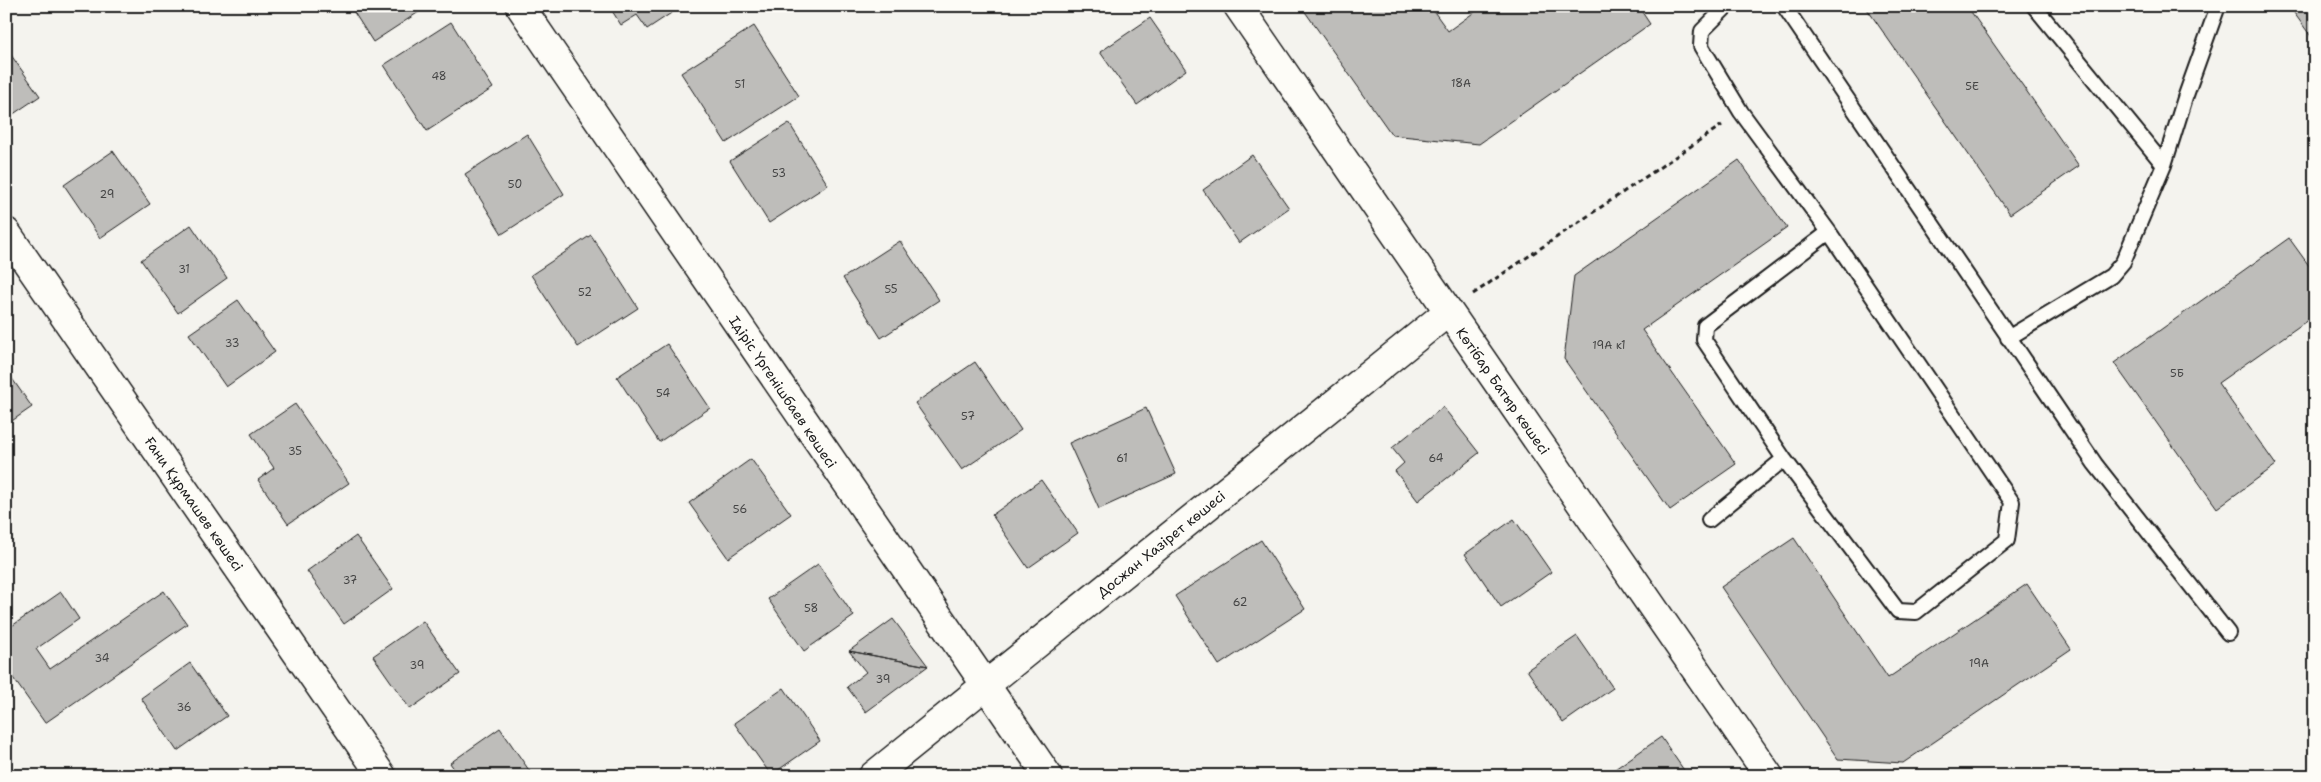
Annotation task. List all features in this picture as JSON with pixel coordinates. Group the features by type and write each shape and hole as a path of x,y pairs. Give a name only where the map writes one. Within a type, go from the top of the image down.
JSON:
{"street":[{"name":"Ідіріс Үргенішбаев көшесі","path":"520,6 985,687 1048,776"},
{"name":"Көтібар Батыр көшесі","path":"1238,6 1769,776"},
{"name":"Ғани Құрмашев көшесі","path":"6,232 382,776"},
{"name":"Досжан Хазірет көшесі","path":"872,776 985,687 1448,312"}],"lane":[{"path":"1727,6 1702,31 1701,46 1741,112 1829,232 2012,502 2007,540 1916,612 1898,610 1784,459 1704,340 1705,326 1829,232"},
{"path":"1784,6 2095,464 2228,633"},
{"path":"2034,6 2164,165"},
{"path":"2008,338 2111,276 2123,262 2164,165 2185,98 2218,6"},
{"path":"1709,520 1784,459"}],"path":[{"path":"1448,312 1518,262 1741,112"}],"building":[{"path":"350,6 428,6 373,42"},
{"path":"609,6 682,6 647,29 637,15 621,25"},
{"path":"1301,6 1430,6 1448,31 1483,6 1638,6 1650,24 1479,144 1392,135"},
{"path":"1865,6 1967,6 2079,166 2010,214"},
{"path":"2289,6 2315,6 2315,42"},
{"path":"1150,18 1186,70 1137,105 1100,52"},
{"path":"451,22 493,88 427,131 384,65"},
{"path":"754,26 799,96 726,143 681,73"},
{"path":"6,48 40,96 6,119"},
{"path":"789,123 828,185 769,223 730,161"},
{"path":"527,134 564,194 502,234 465,174"},
{"path":"113,151 150,204 100,238 64,185"},
{"path":"1252,155 1289,208 1239,243 1203,190"},
{"path":"1739,160 1787,228 1642,330 1736,464 1670,510 1564,359 1574,276"},
{"path":"191,225 227,278 178,313 141,260"},
{"path":"591,235 638,308 578,347 531,275"},
{"path":"2289,238 2315,274 2315,315 2218,383 2276,465 2217,508 2114,363"},
{"path":"900,241 939,300 881,338 843,278"},
{"path":"238,300 275,352 226,387 189,334"},
{"path":"667,344 710,408 659,442 617,377"},
{"path":"975,362 1021,430 962,470 915,403"},
{"path":"6,370 32,407 6,425"},
{"path":"295,404 349,483 288,524 258,480 274,468 251,434"},
{"path":"1443,407 1479,453 1418,501 1395,471 1404,463 1392,448"},
{"path":"1146,408 1176,474 1099,509 1069,443"},
{"path":"751,459 791,514 728,558 689,503"},
{"path":"1041,480 1078,533 1028,568 992,515"},
{"path":"1514,519 1551,572 1501,607 1465,554"},
{"path":"356,536 393,589 344,624 307,571"},
{"path":"1794,538 1888,678 2027,584 2071,649 1903,763 1838,759 1721,587"},
{"path":"1261,540 1305,609 1219,665 1175,596"},
{"path":"818,564 854,616 804,651 768,599"},
{"path":"164,591 187,624 45,723 6,668 6,630 61,592 79,619 36,649 50,669"},
{"path":"893,619 928,666 849,651"},
{"path":"423,621 460,674 410,709 373,656"},
{"path":"1577,636 1613,688 1563,723 1527,670"},
{"path":"849,651 928,666 866,712 847,687 866,672"},
{"path":"190,663 227,716 177,751 141,698"},
{"path":"784,688 820,741 771,775 734,723"},
{"path":"500,728 533,776 459,776 450,763"},
{"path":"1661,737 1688,776 1615,776 1612,771"}]}
